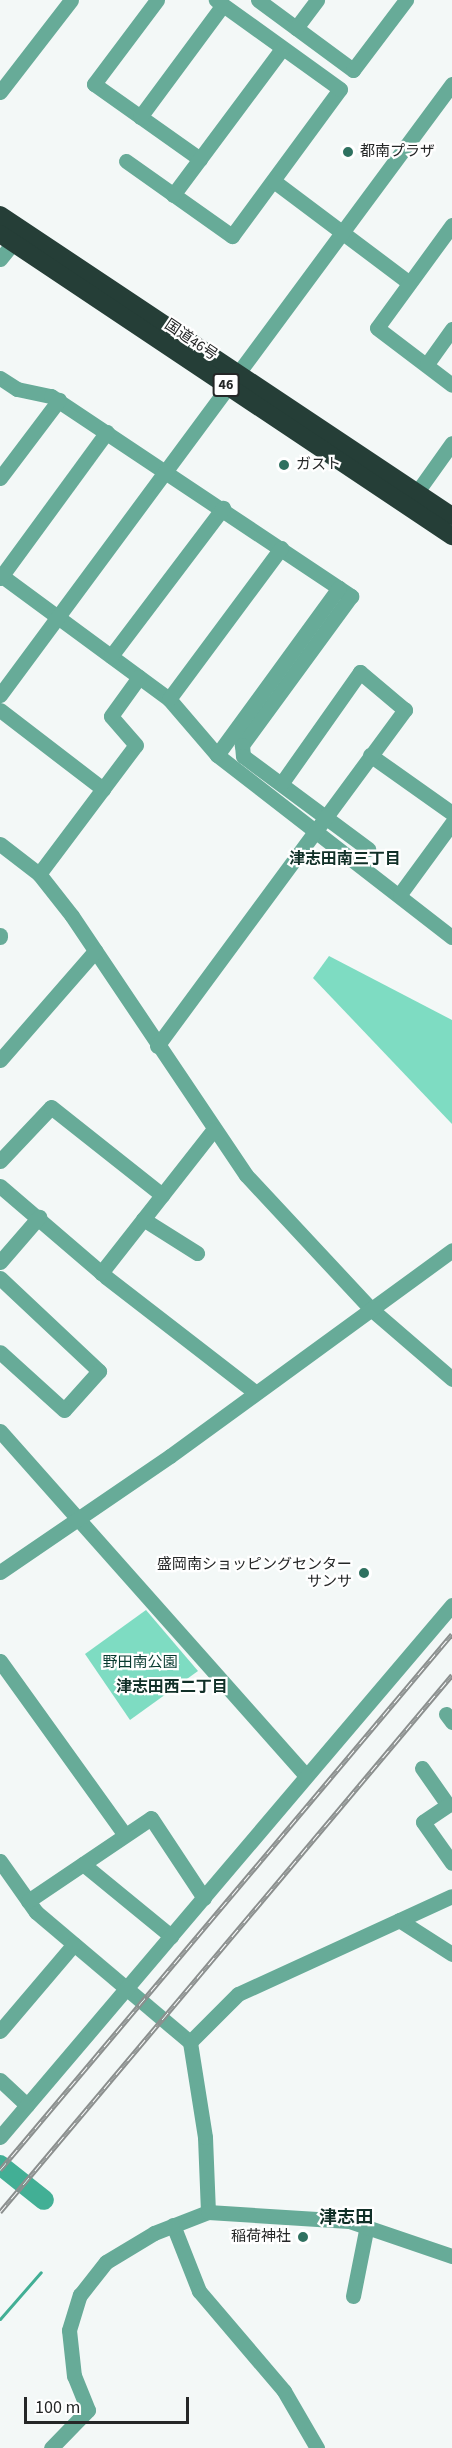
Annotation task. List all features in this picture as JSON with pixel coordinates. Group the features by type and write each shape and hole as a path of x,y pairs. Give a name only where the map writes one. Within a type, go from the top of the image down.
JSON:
{"highway":[{"name":"国道46号","path":"0,215 452,536"},
{"name":"国道46号","path":"6,238 417,492 452,516"}],"street":[{"path":"157,0 94,84 200,159"},
{"path":"258,0 353,70 406,0"},
{"path":"296,28 317,0"},
{"path":"0,93 68,1"},
{"path":"126,161 232,236 340,90 219,3 140,117"},
{"path":"173,195 282,49"},
{"path":"0,695 231,378 452,84"},
{"path":"274,182 408,282"},
{"path":"452,225 408,282 377,328 452,385"},
{"path":"0,259 6,238"},
{"path":"427,364 452,330"},
{"path":"0,380 17,390 59,400 351,596 242,745 243,756 281,784 400,894 452,937"},
{"path":"0,478 59,400"},
{"path":"107,432 1,577 169,699 217,755 320,822 368,849"},
{"path":"417,492 452,443"},
{"path":"111,656 222,508"},
{"path":"169,699 281,548"},
{"path":"217,755 339,588"},
{"path":"157,1046 320,822 405,710 360,672 281,784"},
{"path":"39,874 136,745 111,716 139,677"},
{"path":"0,710 103,789"},
{"path":"370,755 452,813"},
{"path":"400,894 452,823"},
{"path":"0,844 39,874 94,951 213,1130 305,1242 372,1309 452,1378"},
{"path":"0,1060 94,951"},
{"path":"0,1161 51,1107 162,1195"},
{"path":"101,1273 213,1130"},
{"path":"0,1186 39,1217 101,1273 255,1392"},
{"path":"0,1262 39,1217"},
{"path":"143,1219 197,1253"},
{"path":"0,1572 79,1521 452,1250"},
{"path":"0,1278 99,1371 64,1410 0,1352"},
{"path":"0,1431 306,1776"},
{"path":"0,2137 452,1605"},
{"path":"0,1661 125,1835"},
{"path":"422,1768 450,1807 423,1822 452,1863"},
{"path":"28,1901 151,1818 204,1898"},
{"path":"0,1863 28,1901 74,1944 190,2042 206,2138 208,2212"},
{"path":"83,1864 171,1936"},
{"path":"190,2042 238,1994 452,1896"},
{"path":"399,1920 452,1954"},
{"path":"0,2031 74,1944"},
{"path":"0,2080 27,2104"},
{"path":"51,2448 88,2410 74,2376 69,2330 80,2295 127,2246 208,2212 367,2225 452,2256"},
{"path":"173,2225 193,2280 284,2391 317,2448"},
{"path":"353,2296 367,2225"}],"green space":[{"path":"329,956 452,1020 452,1124 313,978"},
{"name":"野田南公園","path":"146,1610 198,1671 130,1720 85,1654"}],"waterway":[{"path":"0,2165 44,2200"},
{"path":"0,2319 41,2272"}],"railway":[{"path":"0,2170 452,1634"},
{"path":"0,2212 452,1675"}],"place":[{"name":"都南プラザ","path":"348,152"},
{"name":"ガスト","path":"284,465"},
{"name":"盛岡南ショッピングセンター サンサ","path":"364,1573"},
{"name":"稲荷神社","path":"303,2237"}],"district":[{"name":"津志田南三丁目","path":"345,859"},
{"name":"津志田西二丁目","path":"172,1687"},
{"name":"津志田","path":"346,2218"}]}
